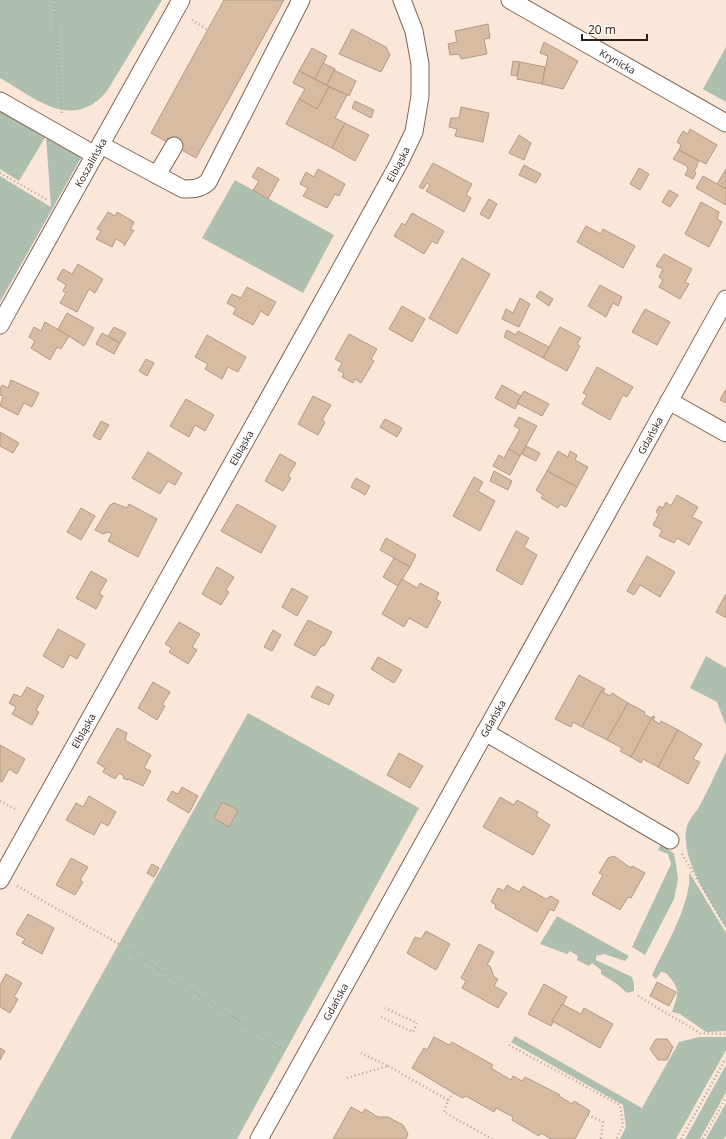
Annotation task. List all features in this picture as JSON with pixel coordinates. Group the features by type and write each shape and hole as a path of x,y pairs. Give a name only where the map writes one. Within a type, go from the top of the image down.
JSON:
{"street":[{"name":"Koszalińska","path":"0,325 181,0"},
{"path":"0,101 98,150 157,175 183,189 198,188 208,182 301,0"},
{"name":"Elbląska","path":"7,882 399,163 414,132 420,96 420,64 414,30 402,0"},
{"name":"Krynicka","path":"510,0 726,123"},
{"path":"157,175 174,146"},
{"name":"Gdańska","path":"260,1139 726,299"},
{"path":"669,401 726,433"},
{"path":"485,732 670,840"}],"path":[{"path":"54,0 63,117"},
{"path":"188,18 208,30"},
{"path":"0,172 64,210"},
{"path":"0,801 20,812"},
{"path":"682,854 726,927"},
{"path":"7,882 119,944 290,1054"},
{"path":"638,996 700,1033 726,1034"},
{"path":"381,1017 413,1032 417,1023 385,1008"},
{"path":"510,1045 620,1106 623,1126 616,1139"},
{"path":"361,1053 388,1066 448,1100"},
{"path":"681,1139 726,1058"},
{"path":"347,1078 388,1066"},
{"path":"453,1093 448,1100 444,1112 492,1139"},
{"path":"703,1139 726,1098"},
{"path":"588,1115 603,1122 602,1139"}],"green space":[{"path":"0,0 162,0 107,91 94,103 81,109 68,110 54,108 41,102 0,78"},
{"path":"726,47 726,102 703,89"},
{"path":"0,110 82,156 0,302 0,176 51,207 46,136 19,181 0,169"},
{"path":"235,180 334,235 303,293 202,238"},
{"path":"706,656 726,668 726,726 717,702 690,688"},
{"path":"248,713 419,808 237,1139 10,1139"},
{"path":"726,752 726,928 693,869 688,856 686,831 691,818 703,800"},
{"path":"664,845 674,854 678,879 674,899 645,955 632,947 671,864 668,854 658,850 660,846"},
{"path":"689,872 726,933 726,1031 706,1032 680,1014 672,1012 677,995 674,983 666,973 661,972 656,979 652,975 670,939 687,897"},
{"path":"557,916 629,956 625,961 604,954 596,956 596,960 632,977 634,991 627,993 617,984 601,974 601,970 592,963 589,966 577,960 578,956 570,951 567,954 540,944"},
{"path":"515,1036 642,1108 679,1042 699,1037 726,1037 726,1050 676,1139 620,1139 626,1127 623,1105 511,1042"},
{"path":"726,1065 726,1092 700,1139 685,1139"},
{"path":"726,1103 726,1136 724,1139 706,1139"}],"building":[{"path":"224,0 284,0 196,158 151,133"},
{"path":"488,24 490,38 484,39 487,54 461,59 459,54 450,55 448,44 457,42 455,31"},
{"path":"352,29 386,47 390,55 381,72 339,54"},
{"path":"544,42 578,61 563,89 542,84 548,56 540,53"},
{"path":"312,48 327,56 315,79 299,71"},
{"path":"513,61 520,62 517,76 511,75"},
{"path":"520,62 545,67 542,84 517,79"},
{"path":"323,63 335,69 327,85 315,79"},
{"path":"334,70 356,81 349,96 327,85"},
{"path":"299,71 329,87 317,109 299,99 305,89 293,83"},
{"path":"329,87 347,95 335,118 345,123 332,148 286,124 299,99 317,109"},
{"path":"355,101 374,110 371,118 352,108"},
{"path":"461,107 489,113 483,142 455,136 457,129 449,127 451,118 459,118"},
{"path":"345,123 369,135 355,161 332,148"},
{"path":"690,129 717,145 706,164 679,150 681,145 677,142 683,131 688,134"},
{"path":"519,135 531,143 524,160 509,153"},
{"path":"679,150 699,161 694,172 696,173 693,179 685,175 688,169 687,166 673,159"},
{"path":"433,163 472,184 466,195 471,198 464,212 426,191 430,185 427,183 423,189 419,187"},
{"path":"524,165 541,174 536,183 519,175"},
{"path":"258,167 279,179 268,199 253,190 259,181 252,177"},
{"path":"639,168 649,174 640,190 630,184"},
{"path":"318,169 345,184 339,196 335,194 327,208 303,196 308,188 300,184 306,172 314,177"},
{"path":"726,169 726,189 717,184"},
{"path":"703,176 726,189 726,205 696,188"},
{"path":"669,190 678,195 670,207 662,202"},
{"path":"489,199 497,204 489,219 480,214"},
{"path":"701,202 719,212 717,219 722,222 709,247 685,234"},
{"path":"108,212 115,216 117,212 134,222 130,230 134,230 124,246 125,244 116,239 112,247 96,239 101,231 97,229"},
{"path":"412,213 444,231 437,244 432,241 424,254 394,236 402,223 405,225"},
{"path":"586,226 601,234 603,229 635,246 623,268 577,242"},
{"path":"664,254 692,269 685,282 689,284 680,299 659,287 663,280 659,277 663,269 656,266"},
{"path":"462,258 490,274 457,334 429,318"},
{"path":"78,264 103,279 95,293 89,289 77,312 60,303 66,293 63,291 66,285 57,279 63,269 72,274"},
{"path":"600,285 622,297 618,306 613,303 606,317 588,306"},
{"path":"247,287 276,302 268,316 261,311 253,325 233,314 236,308 227,303 232,294 241,298"},
{"path":"540,291 553,299 549,306 536,297"},
{"path":"520,298 530,304 519,327 502,319 506,309 513,313"},
{"path":"402,306 425,319 412,342 389,329"},
{"path":"645,309 670,322 657,345 632,332"},
{"path":"67,313 94,328 84,346 58,329"},
{"path":"45,322 69,336 61,349 57,347 50,360 31,348 35,341 29,337 34,327 41,331"},
{"path":"114,327 126,333 120,343 108,336"},
{"path":"560,327 581,338 577,344 580,346 567,371 543,358"},
{"path":"507,330 516,335 518,331 549,347 543,358 504,337"},
{"path":"102,333 120,343 114,354 96,344"},
{"path":"349,334 377,349 371,359 374,361 361,383 355,379 353,383 342,377 344,373 338,370 342,363 335,359"},
{"path":"207,335 246,357 238,372 228,367 222,379 205,369 208,364 195,357"},
{"path":"146,359 154,363 147,376 139,371"},
{"path":"597,367 633,387 627,397 623,395 610,420 582,404 587,395 583,393"},
{"path":"11,380 39,393 32,407 24,403 18,415 0,406 3,396 0,395 0,389 2,385 8,388"},
{"path":"502,385 521,396 515,409 495,398"},
{"path":"726,389 726,403 720,400"},
{"path":"524,391 549,404 542,416 517,403"},
{"path":"313,396 331,405 322,420 325,422 318,435 298,424"},
{"path":"186,399 214,415 205,431 195,425 189,437 170,426"},
{"path":"519,417 537,426 520,456 509,449 520,429 514,426"},
{"path":"385,419 402,428 397,437 380,427"},
{"path":"101,421 109,425 100,440 93,436"},
{"path":"0,432 19,443 13,453 0,446"},
{"path":"526,446 540,453 536,461 522,454"},
{"path":"509,449 520,456 510,475 493,466 499,455 504,458"},
{"path":"558,451 568,457 570,451 577,455 575,460 588,467 577,487 547,471"},
{"path":"148,452 182,473 175,485 168,481 160,494 132,478"},
{"path":"280,454 296,463 288,476 291,478 283,491 265,481"},
{"path":"494,471 512,481 508,490 490,481"},
{"path":"547,471 577,487 566,507 560,504 558,508 541,498 543,495 536,490"},
{"path":"474,477 483,482 478,491 495,501 480,531 453,516"},
{"path":"356,478 370,486 365,495 351,487"},
{"path":"677,495 698,507 692,517 702,522 689,545 677,538 674,543 659,536 662,530 653,525 659,514 656,512 659,506 663,508 666,502 671,506"},
{"path":"114,503 127,508 129,504 157,519 138,557 108,541 112,534 108,532 103,534 95,530 110,505"},
{"path":"237,504 276,526 261,553 221,531"},
{"path":"81,508 95,516 81,540 67,532"},
{"path":"516,531 529,538 524,547 537,555 522,585 496,570"},
{"path":"386,538 416,555 410,567 380,550"},
{"path":"647,556 675,572 660,597 640,585 634,595 627,591"},
{"path":"394,558 410,567 398,586 383,577"},
{"path":"217,567 234,577 226,590 229,592 221,605 202,594"},
{"path":"91,571 107,580 99,594 103,596 96,609 76,598"},
{"path":"402,579 417,588 420,583 439,593 436,599 441,602 427,628 409,618 404,627 382,614"},
{"path":"292,588 308,597 297,616 282,607"},
{"path":"726,594 726,618 716,612"},
{"path":"308,620 332,632 324,646 322,645 315,656 294,645"},
{"path":"179,622 200,634 192,647 197,650 188,664 169,652 172,648 165,644"},
{"path":"58,629 85,644 77,659 70,655 63,668 43,656"},
{"path":"273,630 281,635 272,651 264,647"},
{"path":"378,657 402,670 394,683 371,669"},
{"path":"579,675 603,688 582,727 573,722 571,727 555,719"},
{"path":"153,682 170,692 162,705 165,706 157,720 138,708"},
{"path":"317,686 334,695 329,705 311,697"},
{"path":"27,687 44,696 36,710 39,712 32,725 12,714 16,707 9,703 14,694 21,697"},
{"path":"603,688 605,689 603,692 610,696 612,693 628,703 607,740 582,727"},
{"path":"628,703 645,712 644,714 651,718 653,716 631,757 620,751 622,748 607,740"},
{"path":"653,716 655,717 653,720 660,724 661,721 678,730 658,767 643,759 641,763 631,757"},
{"path":"117,728 127,733 125,740 151,755 144,768 151,771 143,786 123,778 124,776 119,773 115,779 103,772 105,768 97,763"},
{"path":"678,730 702,744 693,759 700,762 688,784 658,767"},
{"path":"0,745 25,759 17,774 9,769 2,782 0,781"},
{"path":"399,753 423,766 410,788 387,775"},
{"path":"182,787 198,796 189,813 167,800 172,791 178,794"},
{"path":"89,796 116,812 108,826 101,822 94,835 66,820 76,803 83,807"},
{"path":"500,797 514,805 517,800 538,812 536,816 550,825 533,855 483,827"},
{"path":"222,802 238,810 229,827 214,818"},
{"path":"614,856 631,868 632,866 645,873 631,898 628,897 620,910 592,894 603,875 599,873 608,858"},
{"path":"71,858 88,867 80,880 83,882 75,895 56,885"},
{"path":"152,864 159,868 154,877 147,873"},
{"path":"507,885 519,892 523,886 546,899 551,896 559,901 554,911 550,909 537,932 495,908 496,905 491,902 498,888 504,891"},
{"path":"28,914 54,928 42,954 22,943 25,939 16,934"},
{"path":"426,931 450,944 436,970 407,953 415,937 421,939"},
{"path":"479,944 494,952 487,965 490,966 494,977 498,979 494,986 507,993 498,1008 462,988 466,981 461,978"},
{"path":"6,974 22,983 14,997 18,999 10,1013 0,1007 0,985"},
{"path":"657,982 676,992 669,1006 650,996"},
{"path":"544,984 567,997 551,1026 528,1014"},
{"path":"562,1004 581,1014 584,1008 613,1024 600,1048 552,1021"},
{"path":"434,1037 449,1045 452,1042 493,1065 491,1068 511,1080 513,1076 522,1081 525,1077 560,1095 559,1096 572,1104 574,1101 590,1111 575,1139 551,1139 541,1133 539,1136 512,1120 513,1117 496,1108 494,1112 466,1096 462,1098 412,1068 424,1048 427,1050"},
{"path":"656,1039 667,1039 673,1047 667,1060 658,1060 650,1049"},
{"path":"0,1048 5,1051 0,1060"},
{"path":"351,1107 362,1113 365,1109 378,1117 388,1117 403,1125 408,1134 406,1139 333,1139"}]}
